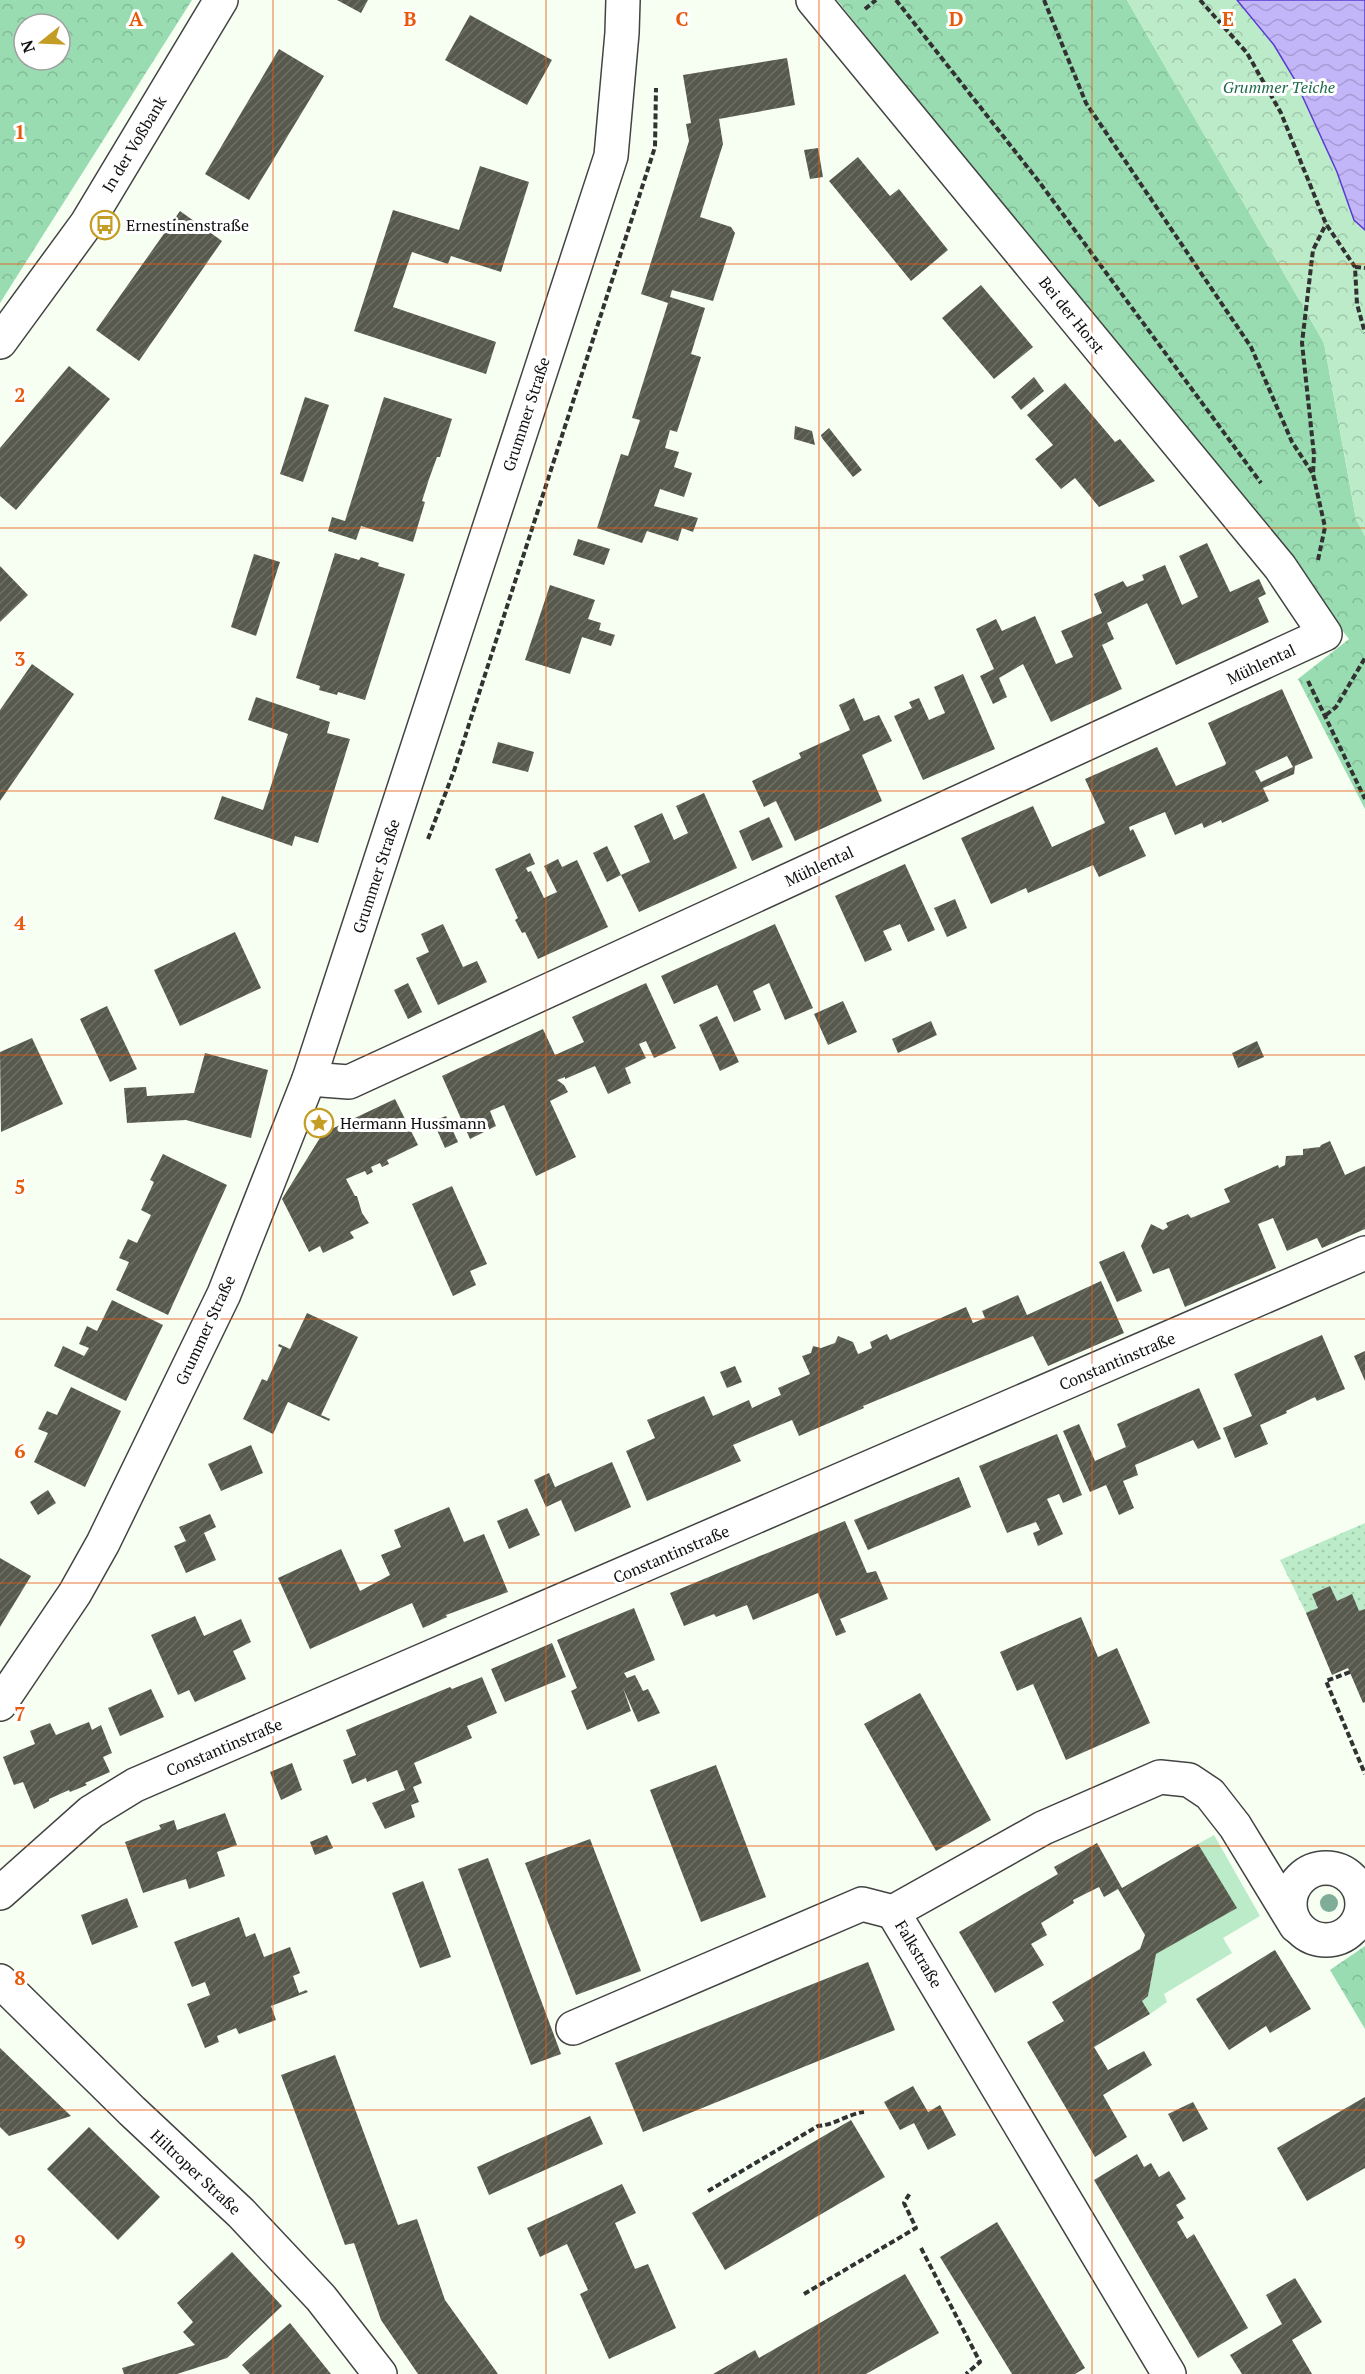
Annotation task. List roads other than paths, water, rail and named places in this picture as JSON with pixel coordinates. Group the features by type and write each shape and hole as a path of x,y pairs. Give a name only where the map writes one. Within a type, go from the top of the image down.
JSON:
{"street":[{"name":"In der Voßbank","path":"0,342 87,223 221,0"},
{"name":"Grummer Straße","path":"0,1704 75,1593 103,1543 224,1294 309,1079 611,156 623,0"},
{"name":"Bei der Horst","path":"813,0 1272,558 1325,634"},
{"name":"Mühlental","path":"309,1079 349,1082 1325,634"},
{"name":"Constantinstraße","path":"0,1893 92,1812 135,1785 1365,1253"},
{"name":"Falkstraße","path":"1169,2374 894,1912 1043,1828 1160,1777 1189,1780 1210,1794 1235,1826 1296,1926"},
{"path":"573,2028 862,1904 894,1912"},
{"name":"Hiltroper Straße","path":"0,1981 132,2111 241,2213 321,2298 380,2374"}],"water":[{"path":"1237,0 1365,0 1365,230 1354,220 1337,172 1295,80 1274,45"}],"place":[{"name":"Ernestinenstraße","path":"105,225"},
{"name":"Hermann Hussmann","path":"319,1123"}],"park label":[{"name":"Grummer Teiche","path":"1279,87"}]}
